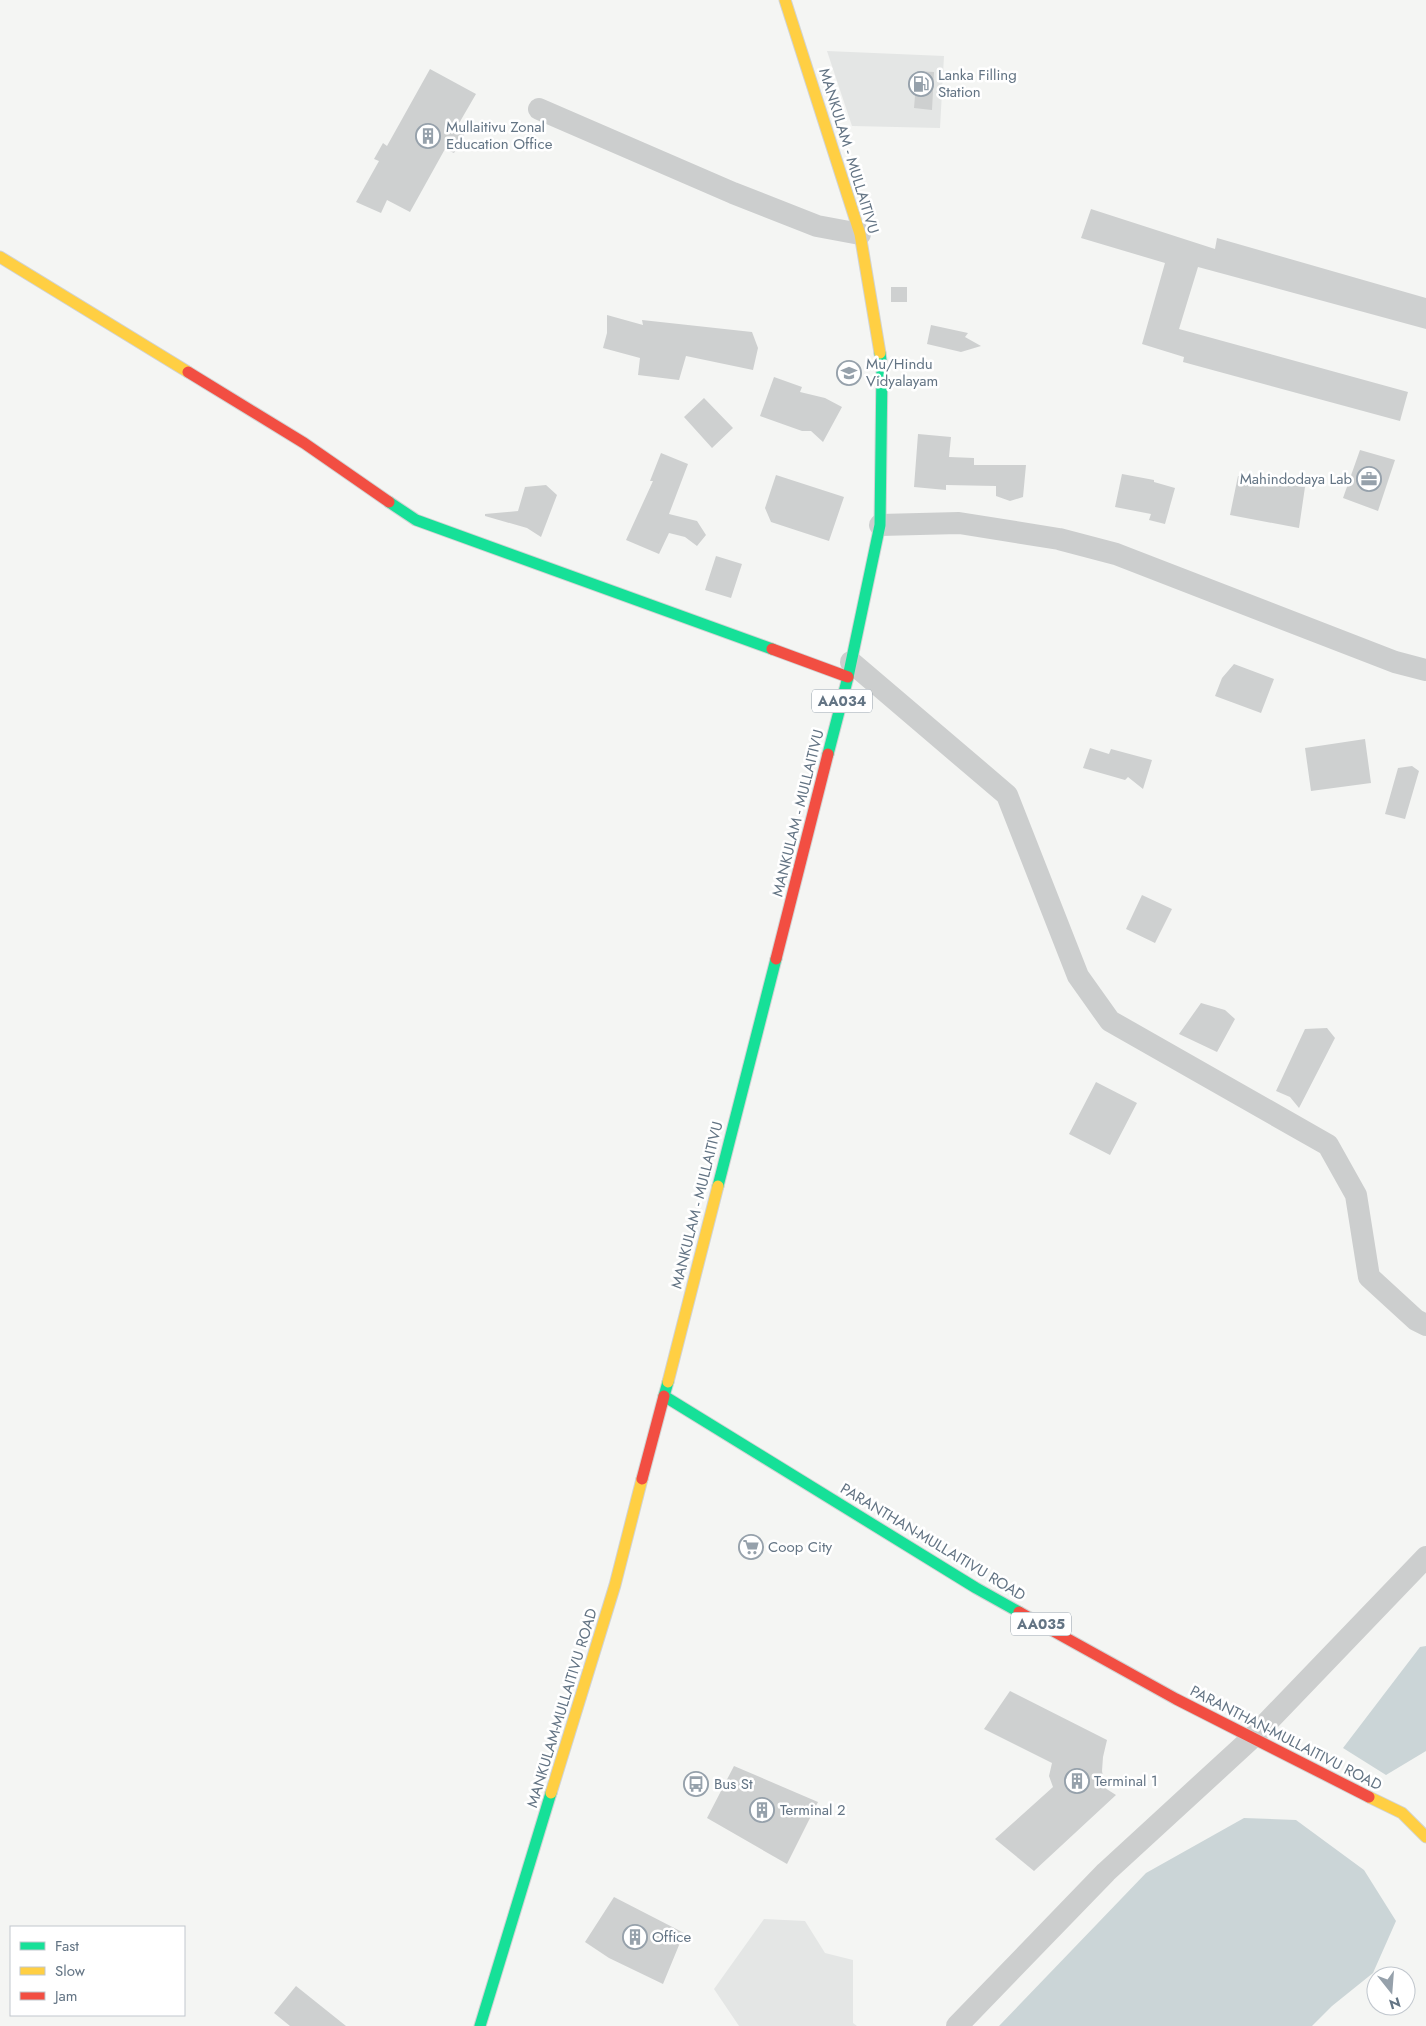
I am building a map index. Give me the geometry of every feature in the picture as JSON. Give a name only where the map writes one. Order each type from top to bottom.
[{"type":"main road","name":"MANKULAM - MULLAITIVU","points":[[664,1396],[849,670],[880,525],[882,368],[860,234],[786,0]]},
{"type":"main road","points":[[0,257],[304,443],[416,520],[849,670]]},
{"type":"main road","name":"PARANTHAN-MULLAITIVU ROAD","points":[[664,1396],[976,1588],[1176,1699],[1402,1813],[1426,1837]]},
{"type":"main road","name":"MANKULAM-MULLAITIVU ROAD","points":[[480,2026],[615,1586],[664,1396]]},
{"type":"street","points":[[539,109],[775,210],[817,226],[860,234]]},
{"type":"street","points":[[880,525],[959,523],[1059,539],[1116,554],[1395,662],[1426,670]]},
{"type":"street","points":[[849,670],[1007,795],[1078,976],[1110,1021],[1328,1146],[1356,1195],[1369,1277],[1416,1320],[1426,1325]]},
{"type":"street","points":[[957,2026],[1106,1872],[1253,1738],[1426,1557]]},
{"type":"shaded area","points":[[827,51],[944,56],[940,128],[852,126]]},
{"type":"shaded area","points":[[1426,1646],[1426,1751],[1386,1775],[1343,1748],[1420,1647]]},
{"type":"shaded area","points":[[1244,1818],[1296,1820],[1364,1870],[1396,1921],[1376,1966],[1366,1966],[1366,1979],[1332,2006],[1312,2026],[999,2026],[1146,1873]]},
{"type":"shaded area","points":[[764,1919],[805,1921],[825,1953],[853,1960],[853,2023],[857,2026],[739,2026],[714,1989]]},
{"type":"building","name":"Mullaitivu Zonal Education Office","points":[[430,69],[476,94],[458,125],[467,129],[454,153],[445,149],[410,212],[387,200],[381,213],[356,202],[379,161],[374,159],[383,143],[387,146]]},
{"type":"building","points":[[917,71],[934,72],[932,110],[914,108]]},
{"type":"building","points":[[1091,209],[1215,249],[1217,238],[1426,298],[1426,329],[1198,267],[1179,329],[1408,392],[1400,421],[1183,362],[1184,357],[1142,344],[1165,263],[1081,238]]},
{"type":"building","points":[[891,287],[907,287],[907,302],[891,302]]},
{"type":"building","points":[[607,315],[643,325],[642,320],[752,332],[758,348],[753,370],[686,356],[679,380],[638,375],[640,358],[603,348],[607,333]]},
{"type":"building","points":[[931,325],[968,333],[965,337],[981,346],[961,352],[927,344]]},
{"type":"building","points":[[774,377],[802,387],[800,392],[825,398],[842,407],[823,442],[811,431],[802,431],[760,416]]},
{"type":"building","points":[[704,398],[733,428],[712,448],[684,417]]},
{"type":"building","points":[[918,434],[951,437],[949,457],[974,458],[974,465],[1026,465],[1023,497],[1010,501],[996,496],[996,486],[946,485],[946,490],[914,487]]},
{"type":"building","name":"Mahindodaya Lab","points":[[1360,450],[1395,460],[1378,511],[1343,498]]},
{"type":"building","points":[[661,453],[688,464],[669,514],[697,521],[706,535],[697,546],[685,537],[669,533],[659,554],[626,540],[653,481],[650,481]]},
{"type":"building","points":[[1122,474],[1154,480],[1154,482],[1175,488],[1165,524],[1149,520],[1151,514],[1115,507]]},
{"type":"building","points":[[776,475],[844,497],[829,541],[771,522],[765,508]]},
{"type":"building","points":[[1238,476],[1305,487],[1299,528],[1230,515]]},
{"type":"building","points":[[546,485],[557,495],[541,537],[527,528],[485,516],[485,514],[518,511],[525,487]]},
{"type":"building","points":[[716,556],[742,564],[731,598],[705,590]]},
{"type":"building","points":[[1234,664],[1274,679],[1261,713],[1215,696],[1222,678]]},
{"type":"building","points":[[1365,739],[1371,783],[1311,791],[1305,748]]},
{"type":"building","points":[[1090,748],[1109,754],[1111,749],[1152,760],[1143,789],[1128,777],[1125,780],[1083,768]]},
{"type":"building","points":[[1412,766],[1419,771],[1405,819],[1385,814],[1398,768]]},
{"type":"building","points":[[1142,895],[1172,909],[1155,943],[1126,929]]},
{"type":"building","points":[[1201,1003],[1225,1010],[1235,1019],[1217,1052],[1179,1034]]},
{"type":"building","points":[[1327,1028],[1335,1038],[1299,1108],[1290,1097],[1276,1091],[1305,1029]]},
{"type":"building","points":[[1096,1082],[1137,1103],[1110,1155],[1069,1134]]},
{"type":"building","name":"Terminal 1","points":[[1010,1691],[1107,1740],[1102,1771],[1105,1788],[1116,1795],[1034,1871],[995,1839],[1053,1787],[1049,1776],[1052,1763],[984,1729]]},
{"type":"building","name":"Terminal 2","points":[[734,1766],[818,1802],[787,1864],[707,1818]]},
{"type":"building","name":"Office","points":[[614,1897],[684,1933],[663,1984],[609,1958],[585,1942]]},
{"type":"building","points":[[296,1986],[346,2026],[290,2026],[274,2013]]},
{"type":"traffic: fast","points":[[828,754],[848,677],[880,525],[882,368],[880,353]]},
{"type":"traffic: fast","points":[[389,502],[416,520],[772,649]]},
{"type":"traffic: fast","points":[[718,1186],[776,959]]},
{"type":"traffic: fast","points":[[668,1382],[664,1396],[976,1588],[1019,1612]]},
{"type":"traffic: fast","points":[[480,2026],[551,1793]]},
{"type":"traffic: slow","points":[[785,0],[860,234],[880,353]]},
{"type":"traffic: slow","points":[[0,257],[188,372]]},
{"type":"traffic: slow","points":[[668,1382],[718,1186]]},
{"type":"traffic: slow","points":[[551,1793],[615,1585],[642,1479]]},
{"type":"traffic: slow","points":[[1369,1797],[1402,1813],[1426,1837]]},
{"type":"traffic: jam","points":[[188,372],[304,443],[389,502]]},
{"type":"traffic: jam","points":[[772,649],[848,677]]},
{"type":"traffic: jam","points":[[776,959],[828,754]]},
{"type":"traffic: jam","points":[[642,1479],[664,1396]]},
{"type":"traffic: jam","points":[[1019,1612],[1176,1699],[1369,1797]]},
{"type":"place","name":"Lanka Filling Station","points":[[921,84]]},
{"type":"place","name":"Mullaitivu Zonal Education Office","points":[[428,136]]},
{"type":"place","name":"Mu/Hindu Vidyalayam","points":[[849,373]]},
{"type":"place","name":"Mahindodaya Lab","points":[[1369,479]]},
{"type":"place","name":"Coop City","points":[[751,1547]]},
{"type":"place","name":"Terminal 1","points":[[1077,1781]]},
{"type":"place","name":"Bus St","points":[[696,1784]]},
{"type":"place","name":"Terminal 2","points":[[762,1810]]},
{"type":"place","name":"Office","points":[[635,1937]]}]
